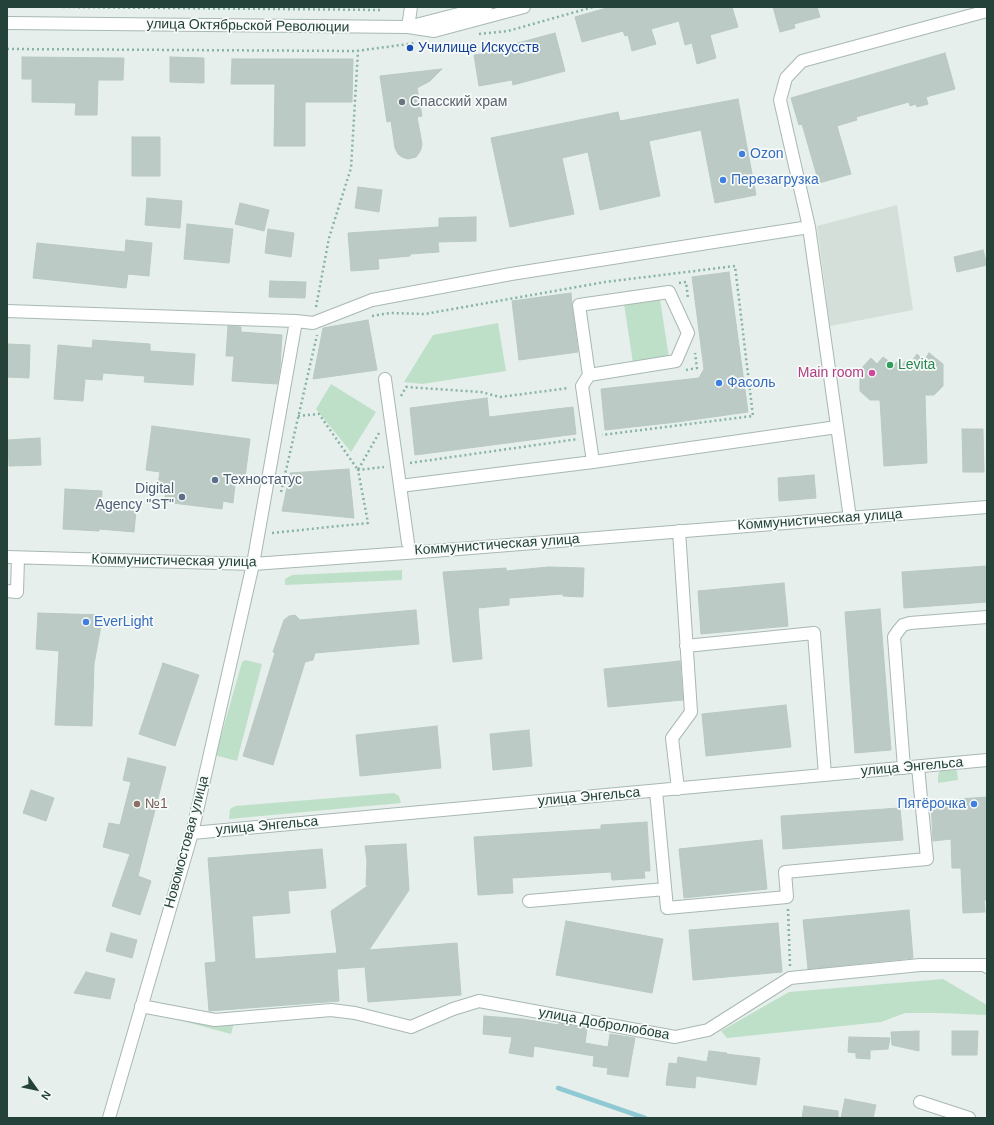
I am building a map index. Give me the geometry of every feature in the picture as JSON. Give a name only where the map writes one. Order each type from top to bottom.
[{"type":"street","points":[[412,7],[408,27],[434,31],[524,7]]},
{"type":"street","name":"улица Октябрьской Революции","points":[[7,23],[408,27],[486,7]]},
{"type":"street","points":[[850,518],[809,227],[780,100],[786,78],[802,61],[987,11]]},
{"type":"street","points":[[7,311],[296,321],[313,323],[380,298],[519,272],[809,227]]},
{"type":"street","points":[[589,375],[676,361],[688,333],[668,292],[579,305],[589,375],[582,386],[593,462]]},
{"type":"street","name":"Новомостовая улица","points":[[108,1118],[192,833],[253,564],[296,321]]},
{"type":"street","points":[[385,379],[408,543]]},
{"type":"street","points":[[400,486],[593,462],[837,427]]},
{"type":"street","name":"Коммунистическая улица","points":[[13,558],[253,564],[987,507]]},
{"type":"street","points":[[678,789],[672,738],[691,712],[679,531]]},
{"type":"street","points":[[7,591],[17,592],[13,558]]},
{"type":"street","points":[[904,768],[894,637],[903,625],[910,623],[987,617]]},
{"type":"street","points":[[686,646],[814,633],[825,775]]},
{"type":"street","name":"улица Энгельса","points":[[192,833],[987,760]]},
{"type":"street","points":[[656,791],[667,908],[787,897],[785,872],[927,859],[918,767]]},
{"type":"street","points":[[529,901],[665,889]]},
{"type":"street","name":"улица Добролюбова","points":[[141,1006],[215,1020],[331,1010],[355,1013],[411,1027],[453,1009],[479,1001],[675,1037],[708,1030],[790,978],[920,966],[985,965],[987,967]]},
{"type":"street","points":[[920,1102],[969,1118]]},
{"type":"path","points":[[63,7],[380,10]]},
{"type":"path","points":[[472,35],[508,30],[593,7]]},
{"type":"path","points":[[7,49],[358,51],[421,42]]},
{"type":"path","points":[[280,494],[320,325],[313,323],[329,238],[351,168],[358,51]]},
{"type":"path","points":[[358,470],[397,466],[589,437],[754,416],[735,266],[605,282],[425,314],[390,313],[366,317]]},
{"type":"path","points":[[678,283],[686,282],[689,306]]},
{"type":"path","points":[[682,370],[697,368],[695,352]]},
{"type":"path","points":[[358,470],[406,387],[481,392],[500,397],[582,386]]},
{"type":"path","points":[[272,533],[368,523],[358,470],[319,414],[298,416]]},
{"type":"path","points":[[788,915],[790,978]]},
{"type":"shaded area","points":[[897,205],[913,310],[830,326],[817,226]]},
{"type":"green space","points":[[660,299],[669,358],[633,363],[624,304]]},
{"type":"green space","points":[[498,323],[506,371],[422,384],[404,382],[433,335]]},
{"type":"green space","points":[[331,384],[376,412],[351,452],[316,409]]},
{"type":"green space","points":[[402,570],[402,580],[285,585],[285,579],[292,575]]},
{"type":"green space","points":[[245,660],[262,664],[237,761],[218,756],[216,754],[242,662]]},
{"type":"green space","points":[[952,768],[957,771],[958,780],[938,783],[940,770]]},
{"type":"green space","points":[[394,793],[399,796],[401,803],[229,819],[230,809],[235,806]]},
{"type":"green space","points":[[943,979],[987,1005],[987,1015],[905,1013],[881,1022],[727,1038],[721,1031],[789,992]]},
{"type":"green space","points":[[175,1019],[234,1023],[231,1034]]},
{"type":"building","points":[[610,7],[732,7],[738,27],[710,35],[716,58],[697,64],[692,43],[685,45],[679,21],[651,29],[656,44],[632,51],[628,35],[625,36],[623,31],[582,42],[575,17]]},
{"type":"building","points":[[773,7],[817,7],[820,17],[794,24],[795,28],[780,32]]},
{"type":"building","points":[[555,33],[565,71],[513,85],[512,80],[479,86],[474,55],[504,50],[503,47]]},
{"type":"building","points":[[945,53],[955,89],[926,97],[928,104],[917,107],[916,104],[910,106],[909,102],[856,117],[857,120],[837,126],[851,174],[819,183],[802,124],[799,125],[791,98]]},
{"type":"building","points":[[22,57],[124,58],[123,80],[98,80],[97,115],[75,115],[76,103],[32,102],[32,79],[22,79]]},
{"type":"building","points":[[170,57],[204,58],[204,83],[170,82]]},
{"type":"building","points":[[232,59],[353,59],[352,102],[305,102],[305,146],[274,146],[275,84],[231,84]]},
{"type":"building","name":"Спасский храм","points":[[442,69],[430,81],[417,88],[422,116],[417,117],[422,144],[421,149],[416,157],[408,159],[402,157],[398,154],[395,148],[391,121],[387,122],[380,76]]},
{"type":"building","points":[[738,99],[756,195],[715,203],[701,130],[649,141],[660,196],[600,210],[588,152],[562,158],[574,214],[510,227],[491,138],[618,112],[620,121]]},
{"type":"building","points":[[132,137],[160,137],[160,176],[132,176]]},
{"type":"building","points":[[358,187],[382,190],[379,212],[355,208]]},
{"type":"building","points":[[147,198],[182,201],[180,228],[145,225]]},
{"type":"building","points":[[240,203],[269,210],[264,231],[235,224]]},
{"type":"building","points":[[476,217],[476,241],[438,242],[439,252],[410,254],[410,256],[378,259],[379,269],[351,271],[348,233],[439,227],[439,218]]},
{"type":"building","points":[[187,224],[233,229],[229,263],[184,259]]},
{"type":"building","points":[[268,229],[294,233],[291,257],[265,253]]},
{"type":"building","points":[[126,240],[152,243],[149,276],[128,274],[126,288],[33,278],[37,243],[125,252]]},
{"type":"building","points":[[983,250],[987,265],[957,272],[954,257]]},
{"type":"building","points":[[729,272],[748,412],[605,430],[601,389],[699,378],[704,369],[692,277]]},
{"type":"building","points":[[270,281],[306,282],[305,298],[269,297]]},
{"type":"building","points":[[571,293],[578,352],[519,360],[512,301]]},
{"type":"building","points":[[368,320],[377,370],[313,379],[323,328]]},
{"type":"building","points":[[228,326],[241,327],[241,332],[282,335],[280,368],[277,384],[232,381],[234,356],[226,356]]},
{"type":"building","points":[[93,340],[150,344],[150,351],[195,354],[193,385],[144,382],[145,376],[103,373],[102,380],[85,379],[83,401],[54,399],[58,345],[92,348]]},
{"type":"building","points":[[7,344],[30,345],[29,378],[7,377]]},
{"type":"building","points":[[929,353],[943,364],[943,386],[934,395],[925,395],[927,463],[884,466],[880,400],[870,400],[860,391],[860,370],[871,358],[877,364],[883,357],[894,365],[897,362],[902,365],[905,361],[910,364],[917,354],[924,361]]},
{"type":"building","points":[[487,398],[489,417],[573,407],[576,434],[415,455],[410,408]]},
{"type":"building","points":[[152,426],[250,439],[244,485],[235,484],[233,503],[223,501],[222,509],[164,502],[166,492],[157,491],[160,472],[146,470]]},
{"type":"building","points":[[962,429],[983,429],[984,472],[963,472]]},
{"type":"building","points":[[40,438],[41,465],[9,466],[8,440]]},
{"type":"building","points":[[349,469],[354,518],[282,511],[290,473]]},
{"type":"building","points":[[814,475],[816,498],[779,501],[778,478]]},
{"type":"building","points":[[65,489],[102,491],[101,508],[136,511],[134,532],[99,529],[99,531],[63,529]]},
{"type":"building","points":[[987,566],[987,602],[904,608],[902,572]]},
{"type":"building","points":[[549,567],[584,568],[583,597],[563,596],[563,594],[509,598],[509,605],[478,608],[482,659],[453,662],[443,572],[506,568],[506,571]]},
{"type":"building","points":[[784,583],[788,626],[701,634],[698,591]]},
{"type":"building","points":[[880,609],[891,750],[855,753],[845,612]]},
{"type":"building","points":[[416,610],[419,644],[315,653],[313,660],[305,662],[273,765],[243,756],[275,653],[273,652],[284,620],[289,616],[295,615],[300,620]]},
{"type":"building","points":[[38,613],[103,615],[94,664],[92,726],[55,725],[59,651],[36,649]]},
{"type":"building","points":[[680,661],[683,700],[608,707],[604,669]]},
{"type":"building","points":[[163,663],[199,675],[175,746],[139,734]]},
{"type":"building","points":[[786,705],[791,747],[706,756],[702,714]]},
{"type":"building","points":[[437,726],[441,768],[360,776],[356,735]]},
{"type":"building","points":[[529,730],[532,766],[493,770],[490,734]]},
{"type":"building","points":[[128,758],[166,767],[138,876],[151,881],[140,915],[112,906],[130,854],[103,847],[109,823],[120,825],[131,782],[123,780]]},
{"type":"building","points":[[31,790],[54,798],[46,821],[23,813]]},
{"type":"building","points":[[987,797],[987,900],[984,900],[985,912],[963,913],[961,868],[952,868],[951,839],[933,841],[931,801]]},
{"type":"building","points":[[900,808],[903,840],[783,849],[781,816]]},
{"type":"building","points":[[647,822],[650,871],[644,871],[645,878],[612,880],[611,872],[512,878],[513,893],[478,895],[474,837],[601,829],[601,825]]},
{"type":"building","points":[[762,840],[767,889],[684,898],[679,849]]},
{"type":"building","points":[[406,844],[409,890],[369,950],[457,943],[461,995],[368,1002],[365,967],[337,969],[339,1001],[209,1011],[205,963],[216,962],[208,858],[322,849],[326,888],[288,891],[290,913],[252,916],[255,959],[337,953],[331,911],[369,885],[366,885],[367,861],[365,846]]},
{"type":"building","points":[[909,910],[913,958],[808,969],[803,920]]},
{"type":"building","points":[[566,921],[663,939],[652,993],[556,975]]},
{"type":"building","points":[[778,923],[782,972],[693,980],[689,930]]},
{"type":"building","points":[[111,933],[137,940],[132,958],[106,951]]},
{"type":"building","points":[[86,972],[115,979],[110,999],[74,993]]},
{"type":"building","points":[[484,1016],[523,1019],[559,1025],[559,1023],[587,1029],[585,1043],[608,1047],[610,1034],[635,1038],[628,1077],[607,1074],[608,1068],[593,1066],[594,1056],[534,1046],[533,1057],[509,1053],[512,1037],[483,1034]]},
{"type":"building","points":[[919,1031],[919,1051],[892,1045],[891,1032]]},
{"type":"building","points":[[952,1031],[978,1031],[977,1055],[952,1055]]},
{"type":"building","points":[[849,1037],[890,1038],[888,1049],[870,1050],[870,1059],[856,1058],[856,1053],[848,1052]]},
{"type":"building","points":[[709,1051],[760,1058],[756,1085],[696,1076],[695,1088],[666,1085],[669,1063],[677,1064],[678,1057],[707,1062]]},
{"type":"building","points":[[845,1099],[876,1105],[873,1118],[841,1118]]},
{"type":"building","points":[[804,1106],[838,1111],[838,1118],[802,1118]]},
{"type":"waterway","points":[[558,1088],[645,1118]]},
{"type":"place","name":"Училище Искусств","points":[[410,48]]},
{"type":"place","name":"Спасский храм","points":[[402,102]]},
{"type":"place","name":"Ozon","points":[[742,154]]},
{"type":"place","name":"Перезагрузка","points":[[723,180]]},
{"type":"place","name":"Levita","points":[[890,365]]},
{"type":"place","name":"Main room","points":[[872,373]]},
{"type":"place","name":"Фасоль","points":[[719,383]]},
{"type":"place","name":"Техностатус","points":[[215,480]]},
{"type":"place","name":"Digital Agency \"ST\"","points":[[182,497]]},
{"type":"place","name":"EverLight","points":[[86,622]]},
{"type":"place","name":"№1","points":[[137,804]]},
{"type":"place","name":"Пятёрочка","points":[[974,804]]}]
